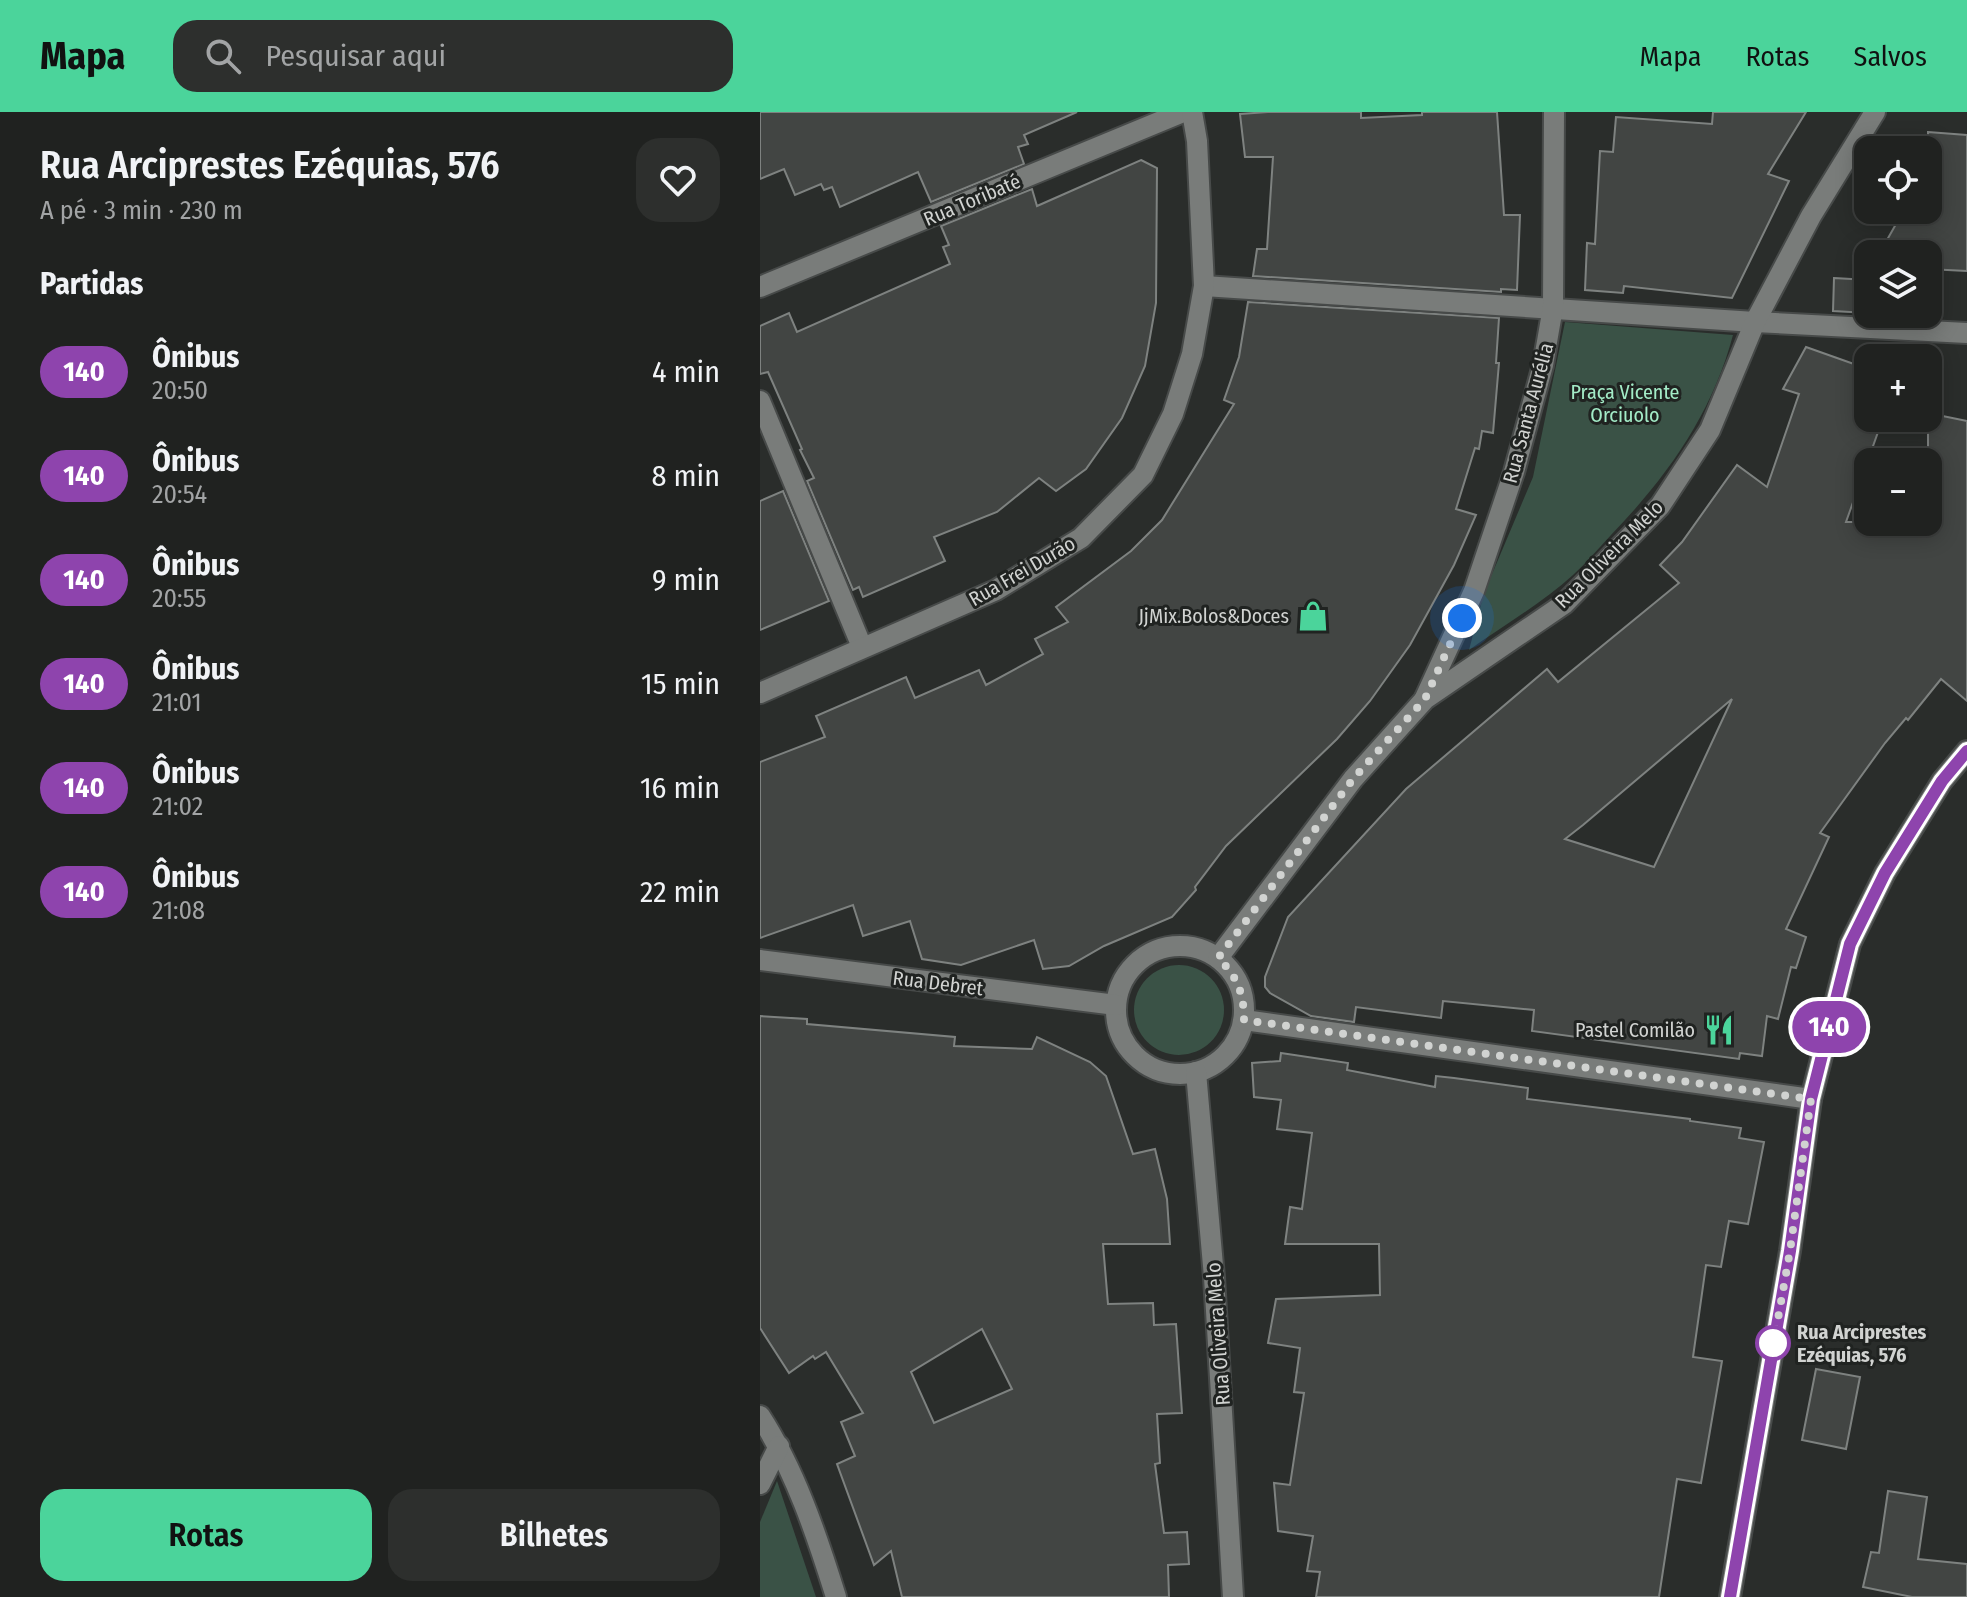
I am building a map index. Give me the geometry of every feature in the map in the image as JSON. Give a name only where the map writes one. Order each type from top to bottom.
[{"type":"street","name":"Rua Toribaté","points":[[760,287],[1183,112]]},
{"type":"street","name":"Rua Frei Durão","points":[[760,693],[1008,583],[1081,538],[1143,475],[1173,414],[1192,354],[1204,286],[1197,141],[1192,112]]},
{"type":"street","name":"Rua Santa Aurélia","points":[[1425,699],[1474,591],[1514,472],[1543,365],[1553,307],[1554,112]]},
{"type":"street","name":"Rua Oliveira Melo","points":[[1218,958],[1353,779],[1425,699],[1564,604],[1660,506],[1710,430],[1755,322],[1811,216],[1875,112]]},
{"type":"street","points":[[1204,286],[1967,333]]},
{"type":"street","points":[[760,401],[862,647]]},
{"type":"street","points":[[1730,1597],[1790,1251],[1811,1099],[1850,944],[1893,860],[1942,781],[1967,751]]},
{"type":"street","points":[[1177,945],[1198,948],[1218,958],[1240,985],[1244,1002],[1244,1020],[1238,1038],[1228,1053],[1213,1065],[1196,1072],[1175,1075],[1154,1069],[1136,1058],[1122,1041],[1115,1020],[1123,978],[1137,961],[1156,950],[1177,945]]},
{"type":"street","name":"Rua Debret","points":[[760,960],[1116,1005]]},
{"type":"street","points":[[1244,1020],[1811,1099]]},
{"type":"street","name":"Rua Oliveira Melo","points":[[1196,1072],[1214,1277],[1233,1597]]},
{"type":"street","points":[[760,1416],[779,1446],[826,1563],[836,1597]]},
{"type":"street","points":[[760,1484],[779,1446]]},
{"type":"green space","name":"Praça Vicente Orciuolo","points":[[1565,322],[1733,335],[1700,418],[1651,490],[1573,575],[1469,650],[1484,593],[1533,477]]},
{"type":"green space","points":[[1179,965],[1196,968],[1211,978],[1221,993],[1224,1010],[1221,1027],[1211,1042],[1196,1052],[1179,1055],[1162,1052],[1147,1042],[1137,1027],[1134,1010],[1137,993],[1147,978],[1162,968]]},
{"type":"green space","points":[[777,1481],[816,1597],[760,1597],[760,1522]]},
{"type":"building","points":[[760,112],[1077,112],[1024,135],[1028,144],[1018,147],[1024,164],[931,202],[918,172],[840,207],[832,187],[824,190],[821,184],[795,195],[784,169],[760,179]]},
{"type":"building","points":[[1361,112],[1361,118],[1422,115],[1422,112],[1497,112],[1504,215],[1520,215],[1517,290],[1501,289],[1501,292],[1253,276],[1257,249],[1267,249],[1273,157],[1245,157],[1240,114]]},
{"type":"building","points":[[1713,112],[1806,112],[1768,174],[1789,181],[1732,298],[1624,286],[1623,293],[1585,290],[1587,243],[1595,244],[1600,151],[1613,152],[1616,117],[1712,124]]},
{"type":"building","points":[[1928,132],[1967,135],[1967,271],[1942,270],[1942,240],[1887,240],[1896,224],[1942,224],[1942,136],[1928,136]]},
{"type":"building","points":[[1141,160],[1157,168],[1156,303],[1145,366],[1122,418],[1086,469],[1056,491],[1039,478],[997,512],[934,537],[945,561],[863,597],[859,587],[853,590],[807,481],[814,478],[768,372],[760,374],[760,326],[789,313],[797,332],[950,264],[943,247],[949,245],[941,226],[1032,189],[1037,206]]},
{"type":"building","points":[[1834,278],[1854,279],[1854,312],[1833,311]]},
{"type":"building","points":[[1248,302],[1499,318],[1493,433],[1482,431],[1479,449],[1475,448],[1456,509],[1476,515],[1454,565],[1410,645],[1370,701],[1337,739],[1226,846],[1195,887],[1196,890],[1172,917],[1104,946],[1069,966],[1043,969],[1034,940],[961,965],[922,959],[910,921],[863,936],[853,905],[760,938],[760,762],[825,737],[816,716],[906,677],[915,698],[979,670],[986,685],[1043,654],[1035,639],[1068,622],[1056,607],[1131,551],[1162,520],[1234,404],[1224,400],[1239,357]]},
{"type":"building","points":[[1806,347],[1854,364],[1854,432],[1878,432],[1872,448],[1854,448],[1854,500],[1846,522],[1854,522],[1854,536],[1942,536],[1942,448],[1928,448],[1928,432],[1942,432],[1942,416],[1967,421],[1967,701],[1941,679],[1885,743],[1820,833],[1829,837],[1786,929],[1806,937],[1796,968],[1791,967],[1778,1019],[1767,1016],[1762,1056],[1740,1053],[1739,1059],[1532,1031],[1534,1010],[1443,1001],[1441,1018],[1356,1007],[1354,1022],[1311,1016],[1270,993],[1265,987],[1265,977],[1288,917],[1406,789],[1547,669],[1558,682],[1679,583],[1660,565],[1682,542],[1737,465],[1767,487],[1799,394],[1783,389]],"holes":[[[1732,699],[1654,867],[1565,839],[1583,825]]]},
{"type":"building","points":[[783,491],[829,601],[760,630],[760,501]]},
{"type":"building","points":[[760,1016],[807,1019],[807,1024],[955,1037],[954,1046],[1032,1049],[1037,1037],[1090,1062],[1106,1076],[1133,1154],[1155,1149],[1167,1199],[1170,1244],[1103,1244],[1108,1304],[1153,1303],[1154,1325],[1176,1324],[1182,1413],[1157,1414],[1160,1463],[1155,1464],[1164,1533],[1187,1532],[1189,1564],[1168,1565],[1169,1597],[902,1597],[891,1551],[874,1565],[837,1464],[855,1456],[841,1422],[863,1413],[826,1352],[815,1359],[813,1356],[789,1373],[760,1328]],"holes":[[[982,1329],[1012,1389],[934,1423],[911,1372]]]},
{"type":"building","points":[[1281,1053],[1348,1063],[1347,1070],[1435,1087],[1436,1076],[1528,1088],[1527,1099],[1741,1128],[1739,1138],[1764,1142],[1748,1224],[1729,1221],[1721,1267],[1706,1265],[1693,1357],[1722,1361],[1701,1483],[1677,1479],[1659,1597],[1316,1597],[1320,1572],[1307,1571],[1313,1536],[1278,1531],[1274,1483],[1290,1485],[1304,1393],[1294,1392],[1300,1348],[1268,1343],[1276,1299],[1380,1295],[1379,1244],[1285,1244],[1290,1207],[1302,1209],[1312,1133],[1277,1129],[1281,1100],[1254,1097],[1252,1063],[1280,1061]]},
{"type":"building","points":[[1816,1369],[1860,1377],[1846,1449],[1802,1440]]},
{"type":"building","points":[[1888,1491],[1927,1497],[1918,1559],[1967,1564],[1967,1597],[1912,1597],[1863,1587],[1871,1552],[1879,1553]]},
{"type":"bus line","name":"140","points":[[1730,1597],[1790,1251],[1811,1099],[1850,944],[1885,873],[1942,781],[1967,751]]},
{"type":"place","name":"JjMix.Bolos&Doces","points":[[1313,616]]},
{"type":"place","name":"Pastel Comilão","points":[[1719,1030]]},
{"type":"place","name":"Rua Arciprestes Ezéquias, 576","points":[[1773,1343]]},
{"type":"route","points":[[1462,618],[1425,699],[1353,779],[1218,958],[1240,985],[1244,1020],[1811,1099],[1773,1347],[1773,1343]]}]
